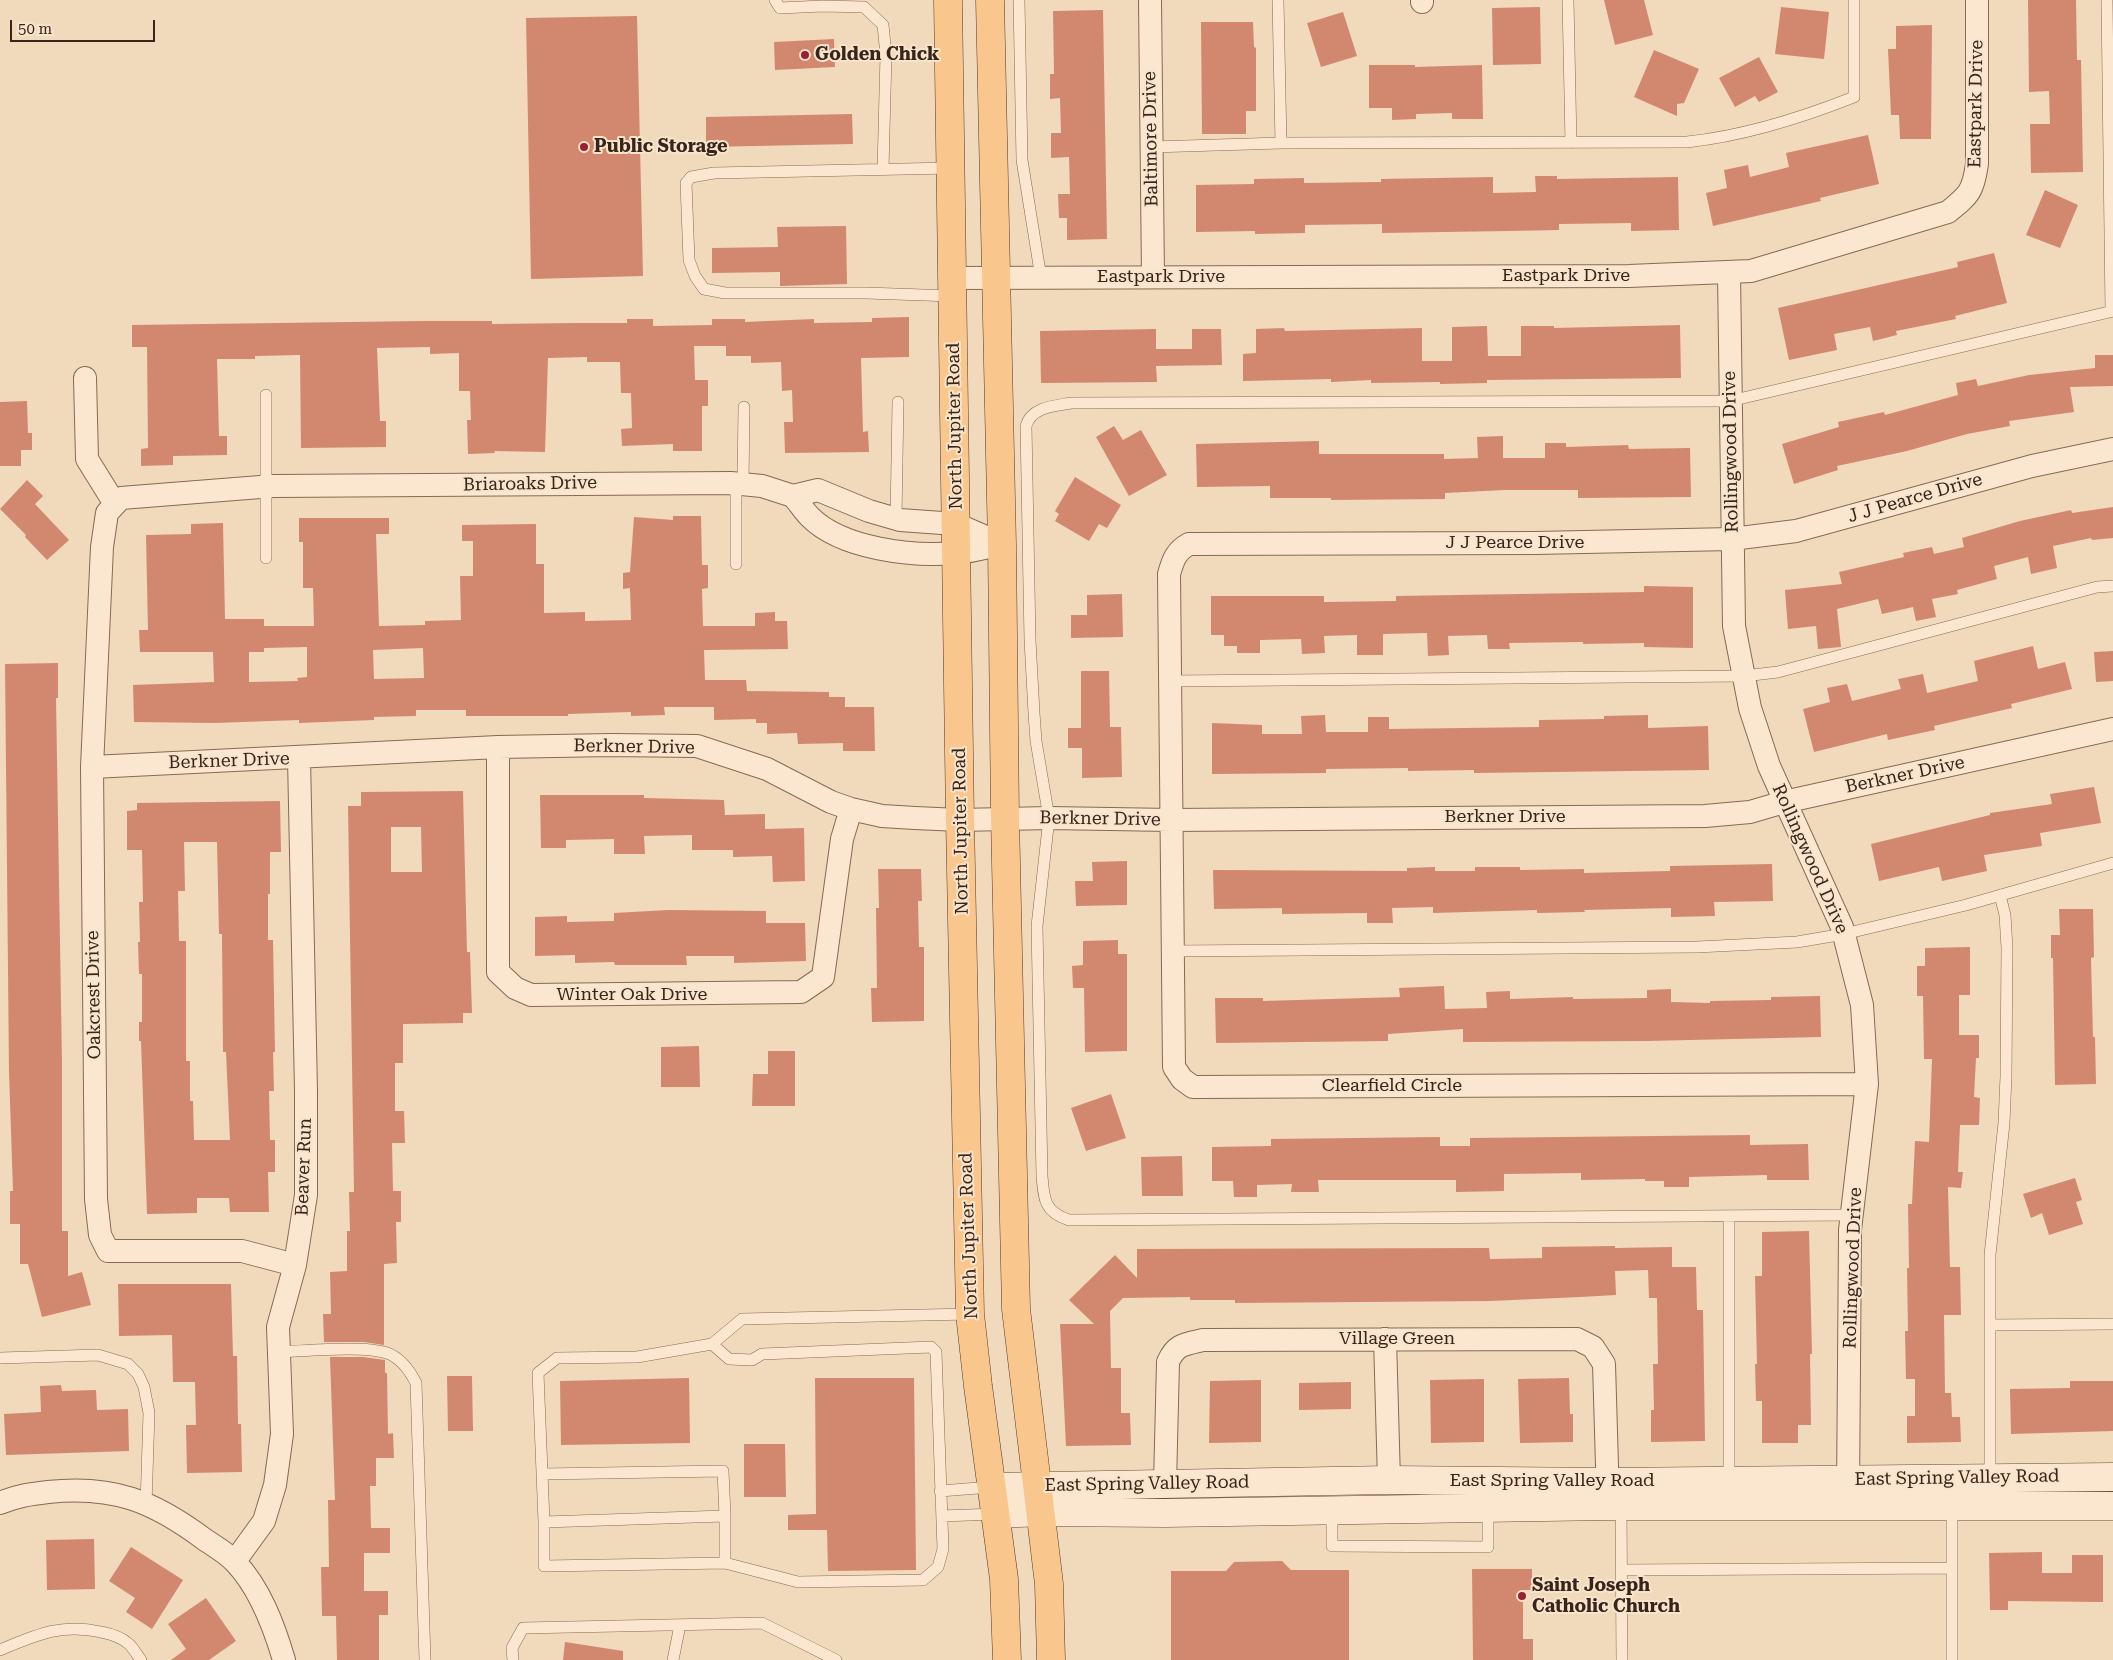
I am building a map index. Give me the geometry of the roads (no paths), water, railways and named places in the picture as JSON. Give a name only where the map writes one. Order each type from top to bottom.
[{"type":"main road","name":"North Jupiter Road","points":[[948,0],[960,820],[970,1314],[1004,1578],[1007,1660]]},
{"type":"main road","points":[[990,0],[1016,1309],[1049,1584],[1050,1660]]},
{"type":"street","name":"Baltimore Drive","points":[[1150,0],[1153,277]]},
{"type":"street","name":"Eastpark Drive","points":[[953,287],[995,278],[1619,276],[1751,272],[1948,212],[1963,200],[1974,185],[1977,164],[1977,0]]},
{"type":"street","name":"Rollingwood Drive","points":[[1729,273],[1734,626],[1750,708],[1769,766],[1784,802],[1813,860],[1844,934],[1862,1004],[1867,1084],[1850,1230],[1848,1507]]},
{"type":"street","points":[[85,378],[88,459],[115,504]]},
{"type":"street","name":"J J Pearce Drive","points":[[1171,820],[1169,574],[1179,549],[1188,544],[1535,544],[1732,539],[1796,531],[2032,466],[2113,449]]},
{"type":"street","name":"Briaroaks Drive","points":[[115,504],[121,498],[264,487],[677,482],[762,486],[793,496]]},
{"type":"street","points":[[818,490],[869,511],[896,518],[956,524],[1002,544],[956,553],[892,552],[864,546],[836,534],[811,518],[793,496],[818,490]]},
{"type":"street","name":"Oakcrest Drive","points":[[115,504],[106,513],[102,547],[92,767],[96,1199],[100,1235],[108,1251],[242,1251],[296,1265]]},
{"type":"street","name":"Berkner Drive","points":[[92,767],[498,747],[697,746],[767,769],[831,802],[882,816],[960,820],[1005,818],[1171,820],[1705,816],[1750,812],[1784,802],[2113,729]]},
{"type":"street","name":"Winter Oak Drive","points":[[498,747],[498,972],[515,988],[531,995],[801,992],[823,977],[842,839],[851,809]]},
{"type":"street","name":"Beaver Run","points":[[234,1561],[264,1521],[275,1485],[282,1434],[278,1328],[296,1265],[306,1195],[306,1090],[299,758]]},
{"type":"street","name":"Clearfield Circle","points":[[1171,820],[1174,1067],[1182,1079],[1193,1087],[1867,1084]]},
{"type":"street","points":[[1385,1339],[1389,1480]]},
{"type":"street","name":"Village Green","points":[[1165,1484],[1168,1362],[1173,1351],[1184,1344],[1203,1340],[1577,1339],[1593,1347],[1604,1364],[1614,1494]]},
{"type":"street","name":"East Spring Valley Road","points":[[997,1514],[1039,1499],[1165,1484],[1389,1480],[1848,1507],[1952,1507],[1990,1492],[2113,1477]]},
{"type":"street","name":"East Spring Valley Road","points":[[991,1487],[1039,1499],[1165,1513],[1488,1508],[1729,1480],[1848,1480],[1990,1492],[2113,1506]]},
{"type":"street","points":[[0,1503],[16,1496],[76,1489],[122,1494],[184,1524],[234,1561],[252,1585],[275,1630],[284,1660]]},
{"type":"lane","points":[[775,0],[780,8],[864,7],[883,25],[886,55],[884,169]]},
{"type":"lane","points":[[1019,0],[1022,160],[1041,278]]},
{"type":"lane","points":[[1278,0],[1281,144]]},
{"type":"lane","points":[[1568,0],[1571,143]]},
{"type":"lane","points":[[1152,147],[1281,144],[1686,142],[1715,139],[1825,108],[1854,97],[1854,0]]},
{"type":"lane","points":[[1852,1215],[1069,1220],[1054,1214],[1046,1202],[1042,1176],[1037,943],[1040,893],[1049,818],[1036,741],[1030,640],[1026,426],[1028,417],[1035,412],[1072,403],[1730,401],[2112,311],[2106,0]]},
{"type":"lane","points":[[951,168],[714,173],[691,176],[686,183],[689,260],[695,276],[704,289],[725,293],[866,293],[953,287]]},
{"type":"lane","points":[[266,395],[264,487],[266,558]]},
{"type":"lane","points":[[896,518],[898,402]]},
{"type":"lane","points":[[736,564],[744,407]]},
{"type":"lane","points":[[1170,681],[1744,676],[1778,672],[2097,587],[2113,586]]},
{"type":"lane","points":[[1173,951],[1697,947],[1797,942],[1844,934],[2000,895],[2113,863]]},
{"type":"lane","points":[[1990,1492],[1990,1254],[2004,1123],[2006,1076],[2007,948],[2005,915],[2000,895]]},
{"type":"lane","points":[[1728,1216],[1729,1480]]},
{"type":"lane","points":[[712,1344],[729,1359],[752,1360],[762,1354],[931,1347],[936,1352],[937,1358],[943,1549],[938,1567],[923,1580],[798,1582],[725,1562],[544,1566],[538,1373],[557,1358],[637,1357],[712,1344],[742,1319],[970,1314]]},
{"type":"lane","points":[[1990,1325],[2113,1324]]},
{"type":"lane","points":[[278,1352],[370,1350],[388,1354],[409,1369],[416,1383],[425,1660]]},
{"type":"lane","points":[[0,1358],[98,1355],[128,1364],[138,1374],[144,1387],[148,1413],[146,1504]]},
{"type":"lane","points":[[542,1474],[723,1471],[725,1562]]},
{"type":"lane","points":[[940,1491],[991,1487]]},
{"type":"lane","points":[[1614,1494],[1621,1570],[1622,1660]]},
{"type":"lane","points":[[1952,1507],[1952,1660]]},
{"type":"lane","points":[[1332,1510],[1332,1546],[1488,1547],[1488,1508]]},
{"type":"lane","points":[[942,1516],[997,1514]]},
{"type":"lane","points":[[544,1522],[725,1516]]},
{"type":"lane","points":[[1621,1570],[1952,1568]]},
{"type":"lane","points":[[513,1660],[512,1648],[523,1628],[762,1623],[836,1660]]},
{"type":"lane","points":[[673,1660],[680,1625]]},
{"type":"lane","points":[[0,1650],[41,1633],[74,1628],[116,1635],[129,1644],[141,1660]]},
{"type":"place","name":"Golden Chick","points":[[805,55]]},
{"type":"place","name":"Public Storage","points":[[584,147]]},
{"type":"place","name":"Saint Joseph Catholic Church","points":[[1522,1596]]}]
